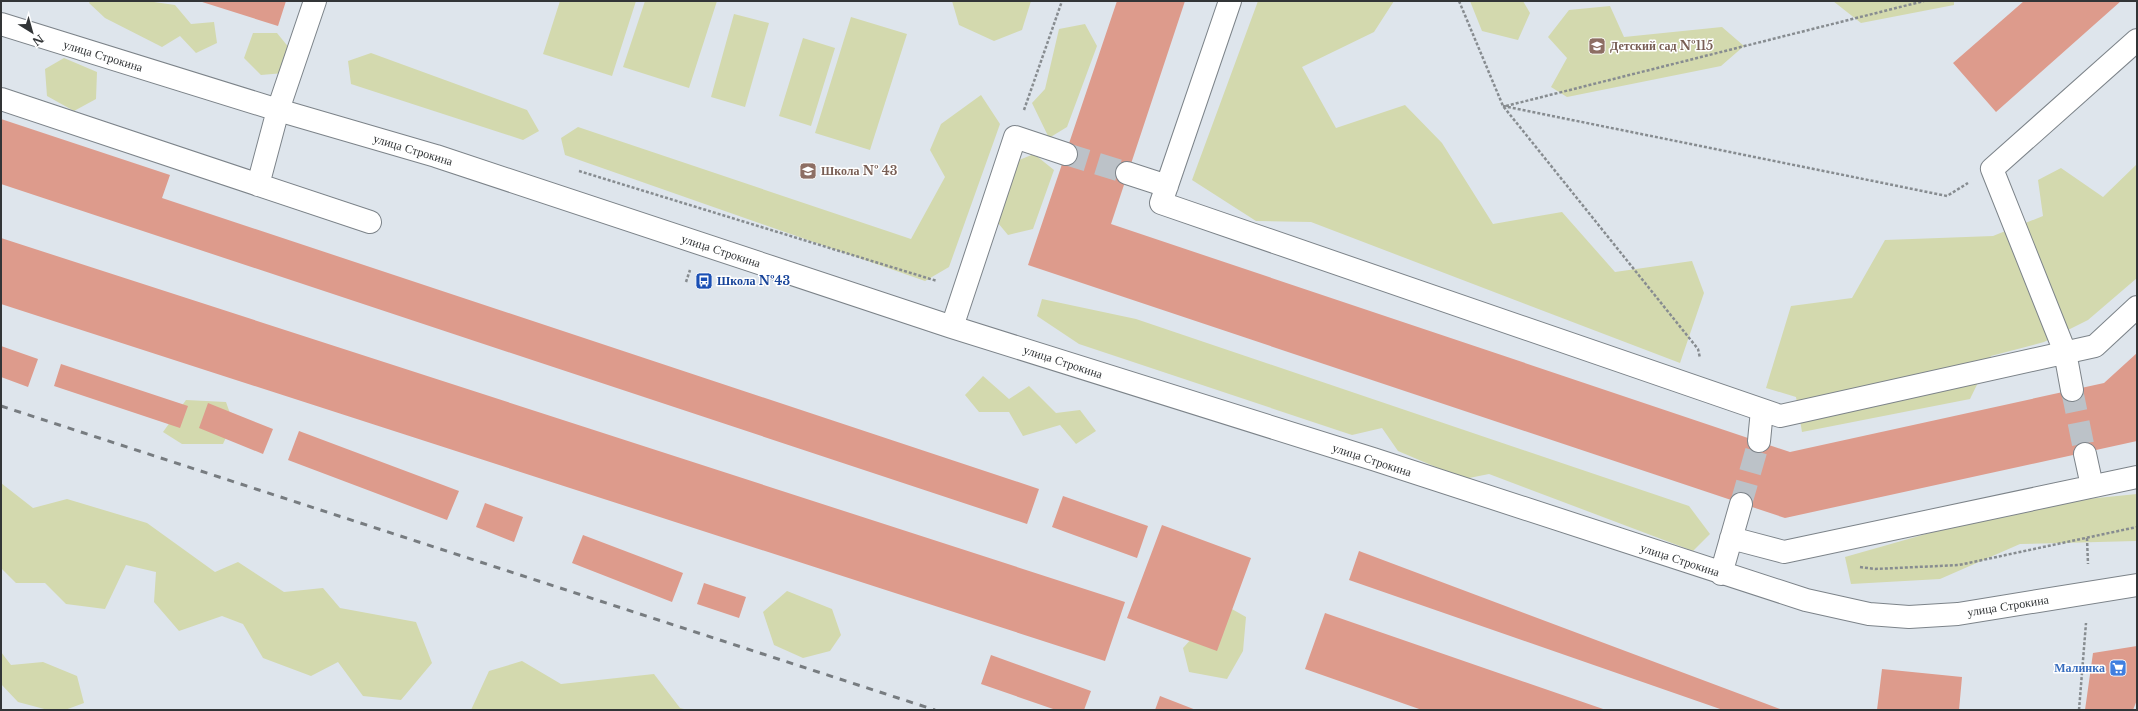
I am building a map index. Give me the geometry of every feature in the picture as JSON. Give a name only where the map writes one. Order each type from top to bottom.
[{"type":"street","points":[[258,185],[278,110],[315,1]]},
{"type":"street","points":[[1230,1],[1161,202],[1762,410],[1780,416],[2095,346],[2137,307]]},
{"type":"street","name":"улица Строкина","points":[[1,24],[278,110],[436,156],[952,326],[1372,460],[1721,574],[1806,600],[1869,614],[1910,617],[1958,614],[2137,585]]},
{"type":"street","points":[[2072,390],[2065,352],[1992,169],[2137,40]]},
{"type":"street","points":[[1,99],[370,222]]},
{"type":"street","points":[[952,326],[1015,137],[1066,154]]},
{"type":"street","points":[[1128,173],[1166,186]]},
{"type":"street","points":[[1759,441],[1762,410]]},
{"type":"street","points":[[2085,454],[2092,486]]},
{"type":"street","points":[[1731,538],[1784,552],[2137,476]]},
{"type":"street","points":[[1721,574],[1740,504]]},
{"type":"path","points":[[1015,137],[1062,1]]},
{"type":"path","points":[[1459,1],[1503,106],[1698,350],[1709,391]]},
{"type":"path","points":[[1503,106],[1924,1]]},
{"type":"path","points":[[1503,106],[1947,196],[1992,169]]},
{"type":"path","points":[[1853,565],[1875,570],[1959,565],[2137,527]]},
{"type":"green space","points":[[90,1],[147,1],[175,5],[191,24],[214,22],[217,43],[196,53],[180,36],[162,47],[105,18],[89,3]]},
{"type":"green space","points":[[560,1],[636,1],[612,76],[543,54]]},
{"type":"green space","points":[[645,1],[717,1],[689,88],[623,67]]},
{"type":"green space","points":[[952,1],[1031,1],[1022,30],[994,41],[959,25]]},
{"type":"green space","points":[[1258,1],[1394,1],[1374,32],[1302,67],[1336,128],[1405,105],[1442,143],[1493,224],[1562,212],[1615,272],[1692,261],[1704,293],[1680,363],[1311,222],[1256,221],[1192,180]]},
{"type":"green space","points":[[1470,1],[1523,1],[1530,13],[1518,40],[1482,31]]},
{"type":"green space","points":[[1833,1],[1954,1],[1954,5],[1861,23]]},
{"type":"green space","points":[[1610,6],[1624,37],[1722,27],[1744,46],[1721,66],[1567,97],[1551,87],[1567,58],[1548,37],[1569,10]]},
{"type":"green space","points":[[734,14],[769,23],[745,107],[711,97]]},
{"type":"green space","points":[[851,17],[907,34],[870,150],[815,133]]},
{"type":"green space","points":[[1085,24],[1097,46],[1067,127],[1049,138],[1032,103],[1045,89],[1059,29]]},
{"type":"green space","points":[[253,33],[277,33],[290,49],[284,73],[261,75],[244,58]]},
{"type":"green space","points":[[803,38],[835,48],[811,126],[779,116]]},
{"type":"green space","points":[[371,53],[527,110],[539,131],[523,140],[351,84],[348,61]]},
{"type":"green space","points":[[64,58],[97,72],[96,99],[74,111],[47,96],[45,69]]},
{"type":"green space","points":[[981,95],[1000,124],[949,267],[925,281],[565,155],[561,138],[578,127],[911,239],[945,177],[930,150],[941,124]]},
{"type":"green space","points":[[1034,154],[1054,170],[1033,229],[1008,235],[993,217],[1014,162]]},
{"type":"green space","points":[[2137,164],[2137,278],[2088,320],[2044,342],[1991,356],[1970,399],[1802,432],[1796,397],[1766,388],[1791,306],[1852,298],[1885,240],[1993,236],[2043,216],[2038,180],[2061,168],[2103,197]]},
{"type":"green space","points":[[1042,299],[1136,319],[1689,506],[1710,534],[1693,551],[1489,474],[1464,479],[1398,451],[1382,428],[1352,435],[1079,344],[1037,316]]},
{"type":"green space","points":[[983,376],[1009,399],[1029,386],[1056,413],[1080,410],[1096,431],[1076,444],[1060,425],[1023,436],[1009,412],[979,412],[965,395]]},
{"type":"green space","points":[[186,400],[226,402],[233,422],[223,444],[182,444],[163,432]]},
{"type":"green space","points":[[1,483],[33,508],[67,499],[147,523],[215,572],[238,562],[284,592],[323,588],[340,608],[416,622],[432,663],[401,700],[363,696],[338,662],[311,676],[263,658],[243,624],[222,616],[179,631],[154,602],[156,572],[126,565],[105,609],[66,604],[45,583],[16,583],[1,568]]},
{"type":"green space","points":[[2137,494],[2136,541],[2020,544],[1940,579],[1851,584],[1845,557],[2028,505]]},
{"type":"green space","points":[[787,591],[832,609],[841,635],[830,651],[803,658],[774,645],[763,612]]},
{"type":"green space","points":[[1223,604],[1246,617],[1243,651],[1227,679],[1189,672],[1183,648]]},
{"type":"green space","points":[[1,652],[11,665],[43,662],[77,676],[84,703],[65,710],[48,710],[18,702],[1,684]]},
{"type":"green space","points":[[522,661],[561,684],[654,674],[680,708],[688,710],[471,710],[489,671]]},
{"type":"building","points":[[199,1],[286,1],[278,26]]},
{"type":"building","points":[[1117,1],[1185,1],[1111,224],[1790,452],[2104,383],[2137,353],[2137,441],[1785,518],[1028,265]]},
{"type":"building","points":[[2024,1],[2121,1],[1996,112],[1953,63]]},
{"type":"building","points":[[1,119],[170,175],[162,198],[1039,489],[1027,524],[1,184]]},
{"type":"building","points":[[1,238],[1125,602],[1105,661],[1,304]]},
{"type":"building","points":[[1,346],[38,359],[28,387],[1,377]]},
{"type":"building","points":[[61,364],[188,406],[180,428],[54,386]]},
{"type":"building","points":[[208,403],[273,429],[263,454],[199,428]]},
{"type":"building","points":[[299,431],[459,491],[447,520],[288,460]]},
{"type":"building","points":[[1063,496],[1148,526],[1137,558],[1052,527]]},
{"type":"building","points":[[485,503],[523,517],[514,542],[476,527]]},
{"type":"building","points":[[1162,525],[1251,558],[1217,651],[1127,618]]},
{"type":"building","points":[[583,535],[683,573],[672,602],[572,563]]},
{"type":"building","points":[[1359,551],[1783,710],[1723,710],[1349,580]]},
{"type":"building","points":[[704,583],[746,597],[739,618],[697,604]]},
{"type":"building","points":[[1325,613],[1606,710],[1422,710],[1305,669]]},
{"type":"building","points":[[2137,646],[2137,700],[2133,710],[2085,710],[2093,653]]},
{"type":"building","points":[[991,655],[1091,691],[1084,710],[1056,710],[981,684]]},
{"type":"building","points":[[1882,669],[1962,677],[1959,710],[1877,710]]},
{"type":"building","points":[[1160,696],[1196,710],[1155,710]]},
{"type":"tunnel","points":[[1066,154],[1127,173]]},
{"type":"tunnel","points":[[2072,390],[2085,454]]},
{"type":"tunnel","points":[[1741,504],[1759,441]]},
{"type":"railway","points":[[1,406],[935,710]]},
{"type":"place","name":"Детский сад №115","points":[[1597,46]]},
{"type":"place","name":"Школа № 43","points":[[808,171]]},
{"type":"place","name":"Школа №43","points":[[704,281]]},
{"type":"place","name":"Малинка","points":[[2118,668]]}]
